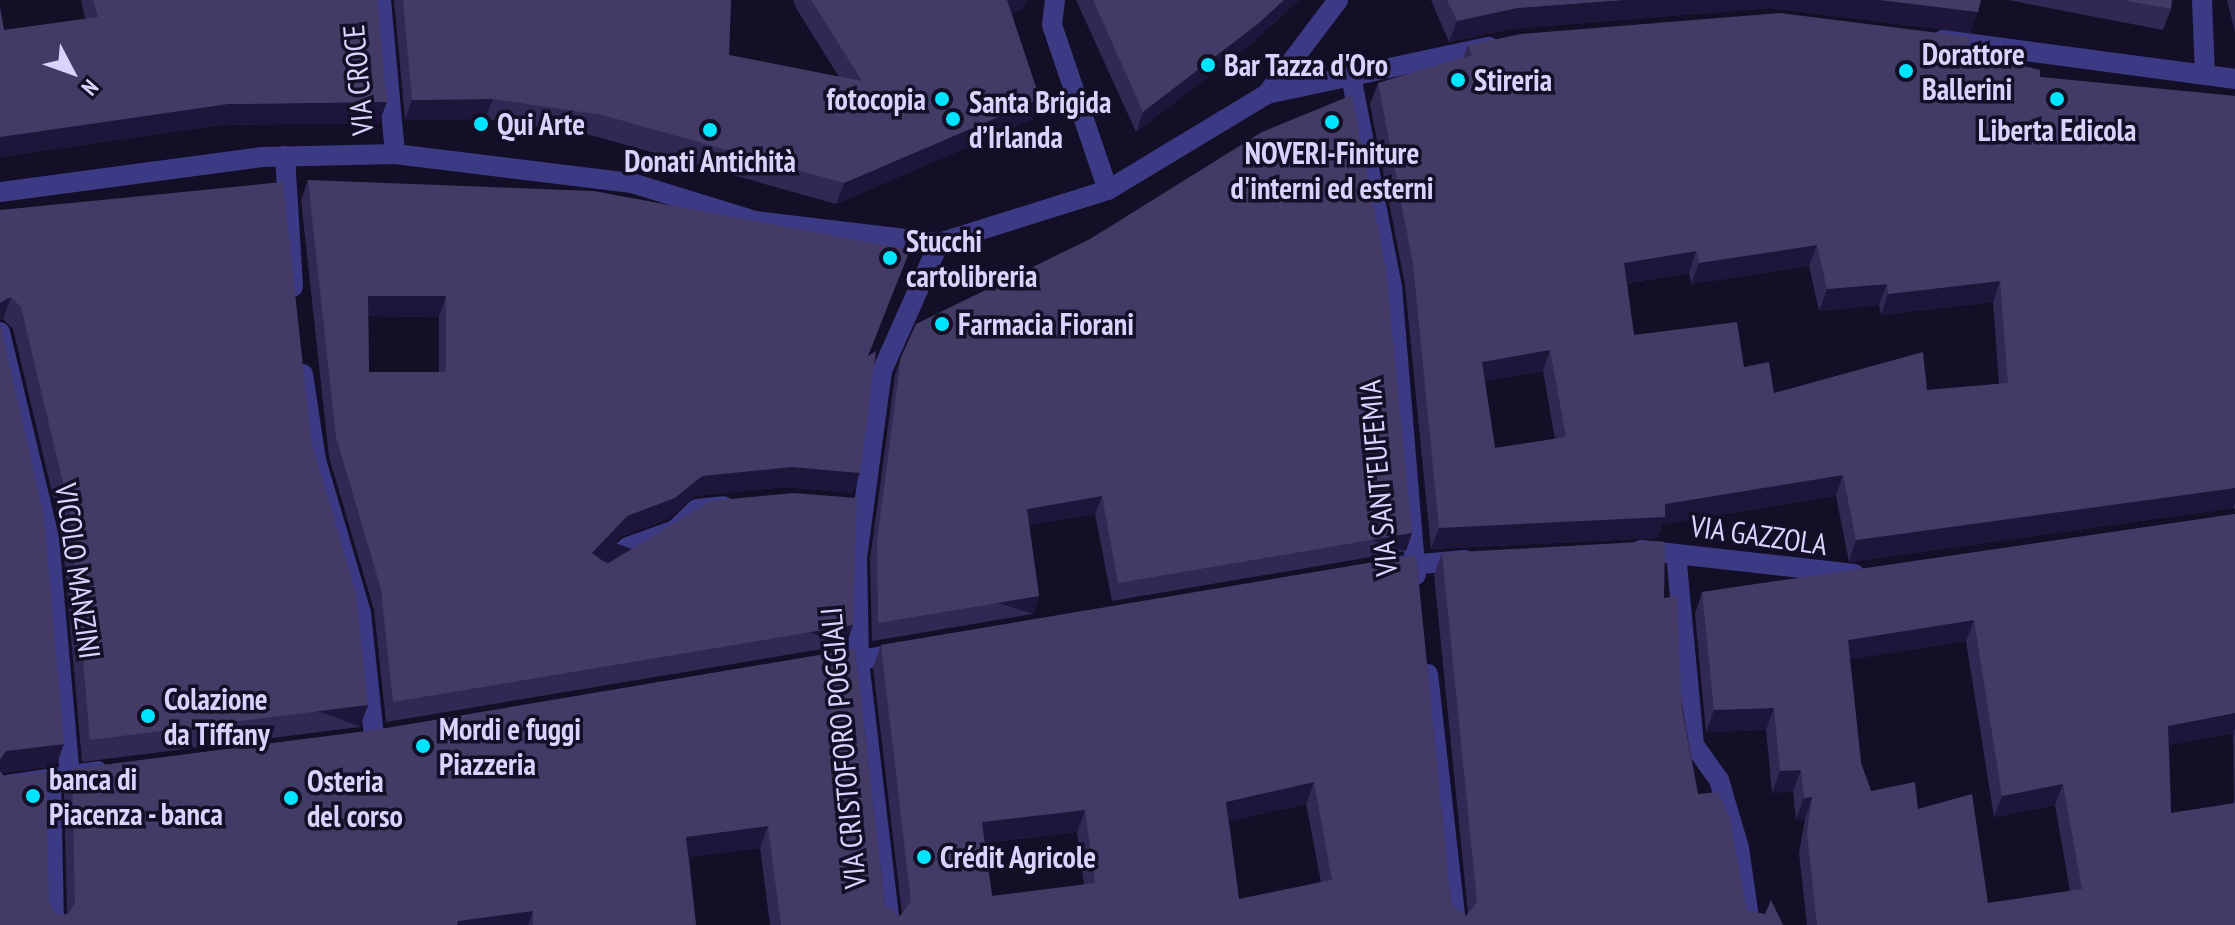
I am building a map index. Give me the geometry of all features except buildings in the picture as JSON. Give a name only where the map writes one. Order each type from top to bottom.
[{"type":"street","name":"VIA CROCE","points":[[381,0],[395,154]]},
{"type":"street","points":[[1055,0],[1052,25],[1108,190]]},
{"type":"street","points":[[1267,94],[1338,0]]},
{"type":"street","points":[[2202,0],[2205,75]]},
{"type":"street","points":[[1913,36],[2235,79]]},
{"type":"street","points":[[0,192],[285,156],[395,154],[632,183],[755,221],[939,243],[1108,190],[1267,94],[1511,42]]},
{"type":"street","name":"VIA SANT'EUFEMIA","points":[[1351,76],[1392,286],[1419,594]]},
{"type":"street","points":[[285,156],[295,311]]},
{"type":"street","name":"VIA CRISTOFORO POGGIALI","points":[[890,925],[859,661],[856,506],[882,371],[939,243]]},
{"type":"street","name":"VICOLO MANZINI","points":[[0,332],[49,537],[60,777],[54,925]]},
{"type":"street","points":[[300,356],[316,460],[361,613],[382,736],[349,741]]},
{"type":"street","points":[[597,572],[628,547],[675,530],[697,509],[741,505]]},
{"type":"street","name":"VIA GAZZOLA","points":[[1617,551],[1676,554],[1841,576],[1872,571]]},
{"type":"street","points":[[1676,554],[1694,745],[1719,780],[1739,848],[1750,925]]},
{"type":"street","points":[[1369,571],[1415,563],[1493,558]]},
{"type":"street","points":[[812,668],[920,650]]},
{"type":"street","points":[[1426,657],[1456,925]]},
{"type":"street","points":[[0,786],[117,769]]},
{"type":"place","name":"Bar Tazza d'Oro","points":[[1208,65]]},
{"type":"place","name":"Dorattore Ballerini","points":[[1906,71]]},
{"type":"place","name":"Stireria","points":[[1458,80]]},
{"type":"place","name":"fotocopia","points":[[942,99]]},
{"type":"place","name":"Liberta Edicola","points":[[2057,99]]},
{"type":"place","name":"Santa Brigida d’Irlanda","points":[[953,119]]},
{"type":"place","name":"NOVERI-Finiture d'interni ed esterni","points":[[1332,122]]},
{"type":"place","name":"Qui Arte","points":[[481,124]]},
{"type":"place","name":"Donati Antichità","points":[[710,130]]},
{"type":"place","name":"Stucchi cartolibreria","points":[[890,258]]},
{"type":"place","name":"Farmacia Fiorani","points":[[942,324]]},
{"type":"place","name":"Colazione da Tiffany","points":[[148,716]]},
{"type":"place","name":"Mordi e fuggi Piazzeria","points":[[423,746]]},
{"type":"place","name":"banca di Piacenza - banca","points":[[33,796]]},
{"type":"place","name":"Osteria del corso","points":[[291,798]]},
{"type":"place","name":"Crédit Agricole","points":[[924,857]]}]
